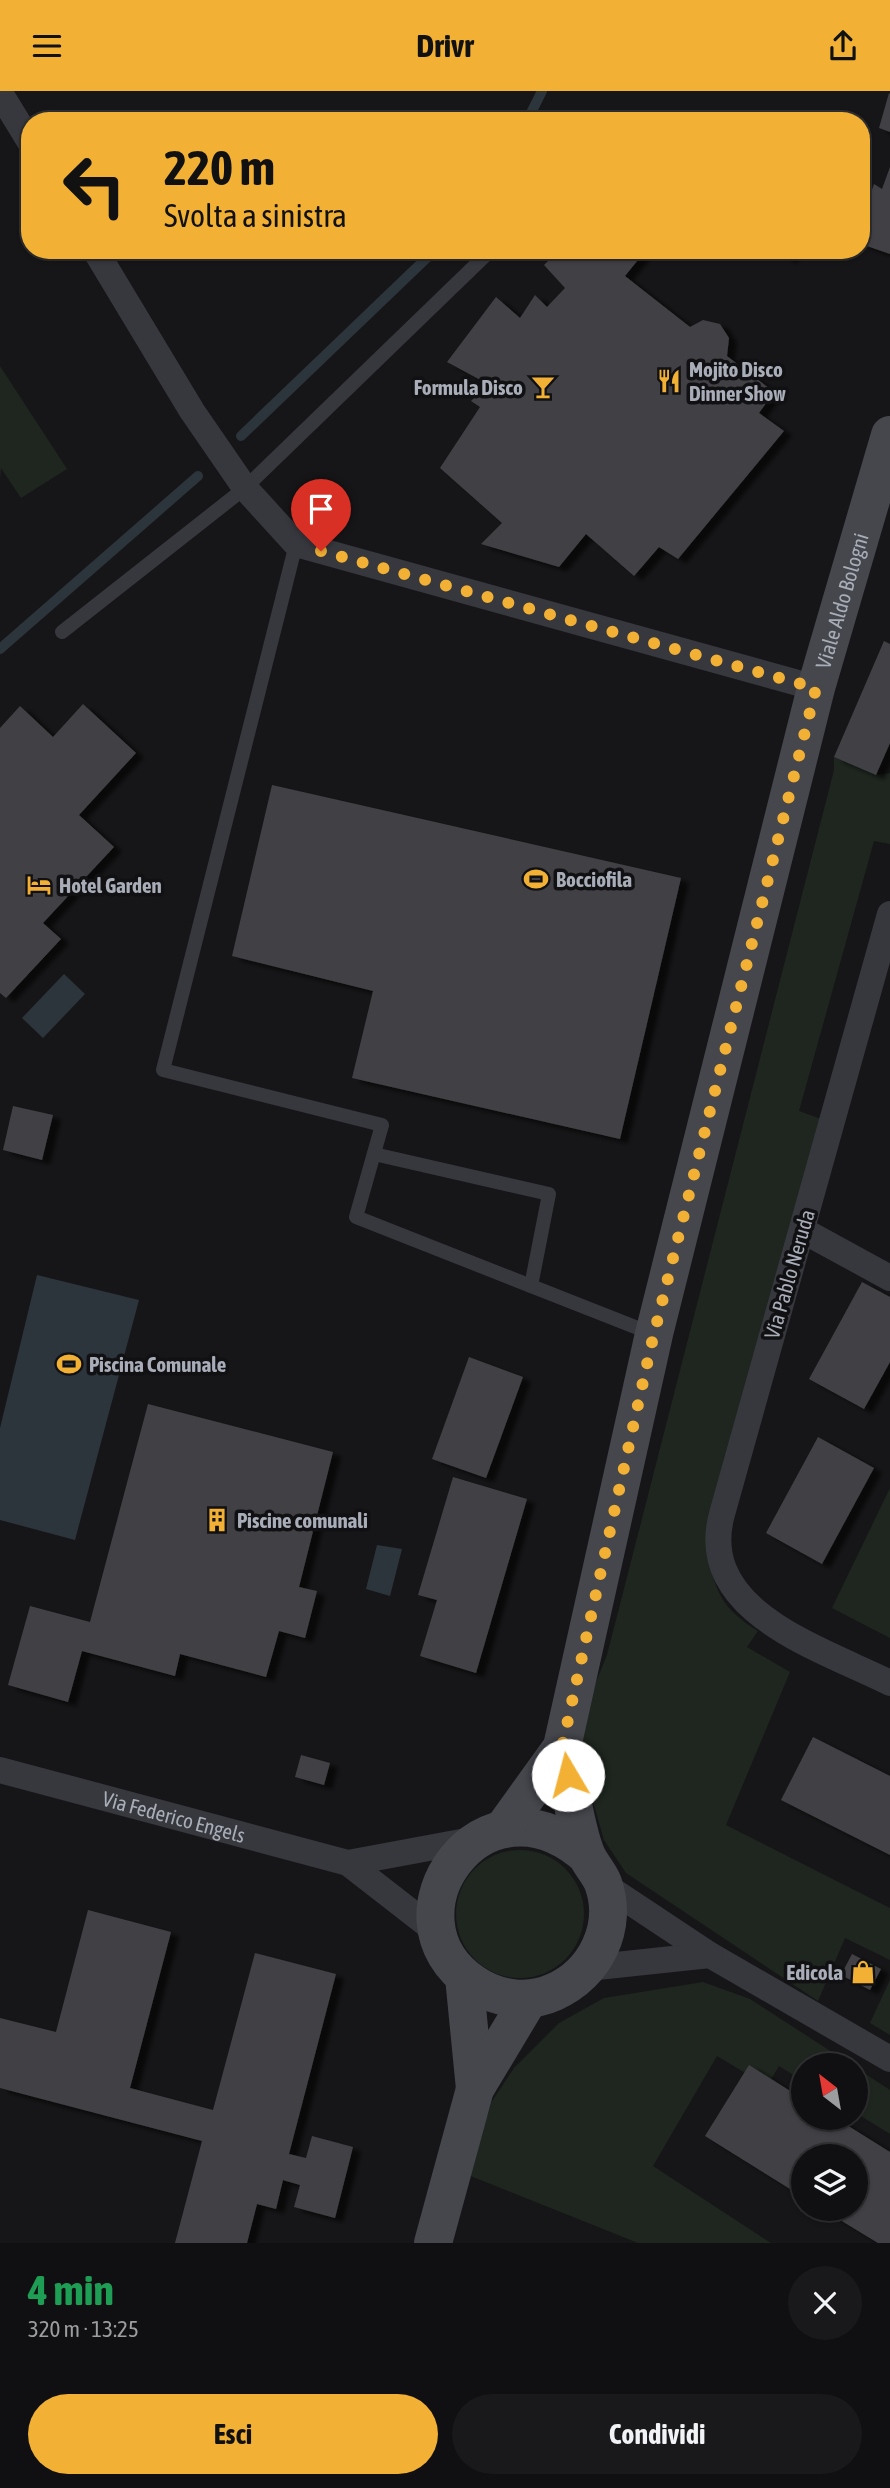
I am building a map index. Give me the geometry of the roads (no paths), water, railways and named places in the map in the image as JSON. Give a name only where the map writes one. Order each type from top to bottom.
[{"type":"main road","name":"Viale Aldo Bologni","points":[[490,1834],[562,1747],[654,1334],[816,688],[890,435]]},
{"type":"main road","name":"Viale Aldo Bologni","points":[[562,1747],[595,1870]]},
{"type":"main road","points":[[526,1827],[549,1831],[570,1841],[595,1870],[607,1906],[607,1928],[600,1949],[588,1968],[571,1983],[551,1994],[529,1999],[505,1997],[483,1990],[464,1977],[447,1957],[438,1933],[436,1906],[442,1879],[457,1856],[490,1834],[526,1827]]},
{"type":"main road","points":[[464,1977],[475,2089]]},
{"type":"main road","points":[[433,2243],[475,2089],[529,1999]]},
{"type":"street","points":[[0,93],[21,127]]},
{"type":"street","points":[[100,259],[192,411],[246,488],[296,544],[816,688]]},
{"type":"street","name":"Via Pablo Neruda","points":[[890,913],[719,1523],[724,1573],[737,1597],[766,1621],[890,1683]]},
{"type":"street","points":[[802,1230],[890,1278]]},
{"type":"street","name":"Via Federico Engels","points":[[0,1770],[348,1863],[438,1933]]},
{"type":"street","name":"Via Federico Engels","points":[[348,1863],[490,1834]]},
{"type":"street","points":[[595,1870],[710,1955],[890,2059]]},
{"type":"street","points":[[588,1968],[710,1955]]},
{"type":"lane","points":[[62,632],[246,488],[482,259]]},
{"type":"lane","points":[[296,544],[163,1070],[382,1125],[356,1217],[654,1334]]},
{"type":"lane","points":[[374,1154],[549,1194],[531,1286]]},
{"type":"waterway","points":[[532,112],[542,91]]},
{"type":"waterway","points":[[241,436],[426,259]]},
{"type":"waterway","points":[[0,649],[198,476]]},
{"type":"place","name":"Mojito Disco Dinner Show","points":[[669,381]]},
{"type":"place","name":"Formula Disco","points":[[543,387]]},
{"type":"place","name":"Bocciofila","points":[[536,879]]},
{"type":"place","name":"Hotel Garden","points":[[39,885]]},
{"type":"place","name":"Piscina Comunale","points":[[69,1364]]},
{"type":"place","name":"Piscine comunali","points":[[217,1520]]},
{"type":"place","name":"Edicola","points":[[863,1972]]}]
